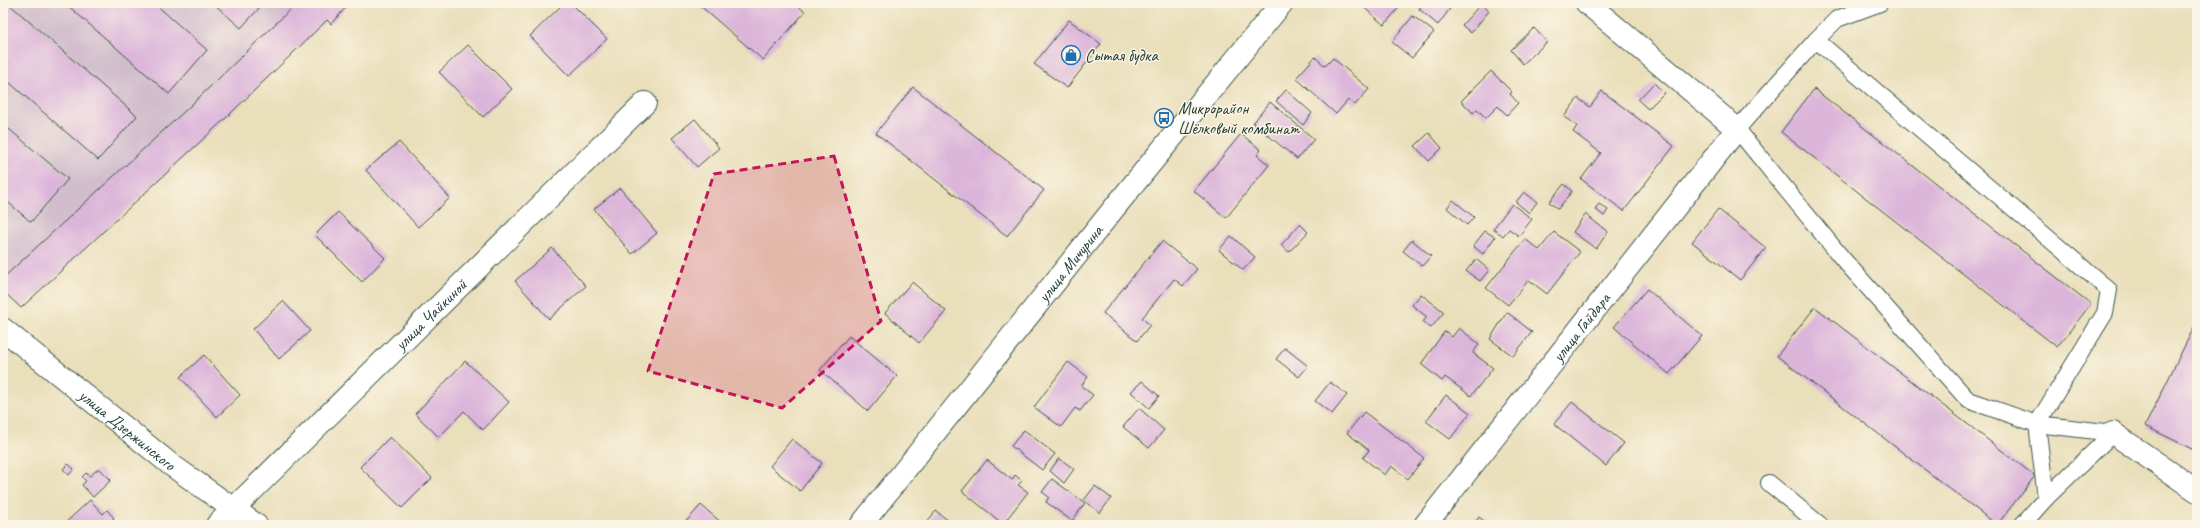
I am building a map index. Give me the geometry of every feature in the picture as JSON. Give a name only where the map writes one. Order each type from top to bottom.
[{"type":"street","name":"улица Мичурина","points":[[861,525],[1120,201],[1282,3]]},
{"type":"street","points":[[1587,3],[1736,129]]},
{"type":"street","name":"улица Чайкиной","points":[[217,525],[644,103]]},
{"type":"street","name":"улица Гайдара","points":[[1425,525],[1736,129]]},
{"type":"street","name":"улица Дзержинского","points":[[3,329],[170,464],[256,525]]},
{"type":"street","points":[[2113,433],[2197,491]]},
{"type":"lane","points":[[1880,3],[1837,19],[1816,40],[1736,129],[1842,258],[1968,400],[2037,424],[2113,433]]},
{"type":"lane","points":[[1816,40],[2109,290],[2105,313],[2037,424],[2046,498]]},
{"type":"lane","points":[[2022,525],[2046,498],[2113,433]]},
{"type":"lane","points":[[1769,483],[1820,525]]},
{"type":"highlighted area","points":[[834,156],[881,321],[782,408],[648,371],[714,174]]},
{"type":"shaded area","points":[[3,3],[341,3],[32,299],[3,276]]},
{"type":"building","points":[[3,3],[8,3],[137,116],[98,160],[3,77]]},
{"type":"building","points":[[65,3],[154,3],[207,50],[169,94]]},
{"type":"building","points":[[213,3],[264,3],[241,28]]},
{"type":"building","points":[[297,3],[350,3],[331,24],[327,20],[228,116],[21,308],[3,291],[3,278],[188,108]]},
{"type":"building","points":[[564,3],[571,3],[607,39],[569,76],[530,36]]},
{"type":"building","points":[[697,3],[795,3],[805,12],[763,60]]},
{"type":"building","points":[[1359,3],[1403,3],[1384,25]]},
{"type":"building","points":[[1424,3],[1449,3],[1452,6],[1438,25],[1419,9]]},
{"type":"building","points":[[1481,4],[1489,11],[1471,33],[1462,25]]},
{"type":"building","points":[[1413,16],[1434,32],[1412,58],[1392,42]]},
{"type":"building","points":[[1069,20],[1101,44],[1067,88],[1034,64]]},
{"type":"building","points":[[1534,28],[1547,42],[1523,64],[1511,50]]},
{"type":"building","points":[[468,45],[512,89],[483,117],[439,72]]},
{"type":"building","points":[[1315,57],[1325,66],[1333,58],[1369,89],[1355,105],[1348,100],[1336,114],[1296,78]]},
{"type":"building","points":[[1491,71],[1512,92],[1510,94],[1518,103],[1507,115],[1498,106],[1486,118],[1477,109],[1473,113],[1461,101]]},
{"type":"building","points":[[1654,83],[1664,93],[1648,109],[1638,100]]},
{"type":"building","points":[[913,87],[1044,190],[1007,236],[876,133]]},
{"type":"building","points":[[1814,89],[2091,304],[2057,347],[1781,132]]},
{"type":"building","points":[[1286,90],[1312,113],[1303,125],[1276,101]]},
{"type":"building","points":[[1602,91],[1674,146],[1624,211],[1581,179],[1601,153],[1573,132],[1577,126],[1564,117],[1578,98],[1590,107]]},
{"type":"building","points":[[1270,102],[1314,139],[1297,159],[1253,123]]},
{"type":"building","points":[[695,119],[719,148],[697,167],[672,138]]},
{"type":"building","points":[[3,124],[68,179],[31,222],[3,198]]},
{"type":"building","points":[[1429,133],[1442,148],[1429,161],[1415,146]]},
{"type":"building","points":[[1241,134],[1261,150],[1257,155],[1269,165],[1226,218],[1194,191]]},
{"type":"building","points":[[399,142],[450,198],[418,227],[366,170]]},
{"type":"building","points":[[1564,184],[1572,191],[1558,209],[1549,202]]},
{"type":"building","points":[[620,188],[657,233],[632,254],[594,209]]},
{"type":"building","points":[[1524,192],[1537,202],[1529,213],[1516,202]]},
{"type":"building","points":[[1453,200],[1474,217],[1467,225],[1447,208]]},
{"type":"building","points":[[1512,204],[1532,219],[1519,236],[1509,229],[1503,236],[1493,229]]},
{"type":"building","points":[[1599,204],[1608,210],[1604,216],[1595,209]]},
{"type":"building","points":[[1718,209],[1766,248],[1740,280],[1692,242]]},
{"type":"building","points":[[338,212],[385,258],[362,282],[315,235]]},
{"type":"building","points":[[1585,214],[1608,232],[1596,249],[1573,232]]},
{"type":"building","points":[[1300,224],[1308,232],[1289,252],[1281,245]]},
{"type":"building","points":[[1485,231],[1495,237],[1483,254],[1473,246]]},
{"type":"building","points":[[1554,232],[1580,252],[1547,294],[1529,280],[1508,305],[1486,288],[1525,239],[1539,250]]},
{"type":"building","points":[[1231,236],[1255,257],[1243,270],[1219,250]]},
{"type":"building","points":[[1412,240],[1431,256],[1422,266],[1403,251]]},
{"type":"building","points":[[1162,241],[1197,269],[1183,286],[1174,279],[1142,318],[1150,325],[1137,341],[1103,313]]},
{"type":"building","points":[[552,248],[586,286],[549,319],[515,281]]},
{"type":"building","points":[[1476,259],[1489,270],[1480,281],[1466,271]]},
{"type":"building","points":[[912,282],[946,311],[919,343],[885,313]]},
{"type":"building","points":[[1647,289],[1702,336],[1669,374],[1614,327]]},
{"type":"building","points":[[1421,294],[1444,312],[1431,328],[1423,322],[1427,317],[1412,305]]},
{"type":"building","points":[[283,301],[310,331],[279,359],[253,329]]},
{"type":"building","points":[[1815,307],[2035,476],[1997,525],[1777,356]]},
{"type":"building","points":[[1507,312],[1532,332],[1513,356],[1490,339]]},
{"type":"building","points":[[2197,321],[2197,444],[2194,450],[2145,426]]},
{"type":"building","points":[[1459,328],[1479,344],[1473,353],[1493,368],[1471,396],[1445,377],[1442,381],[1421,364],[1445,331],[1452,337]]},
{"type":"building","points":[[849,336],[897,376],[868,411],[820,370]]},
{"type":"building","points":[[1285,348],[1308,366],[1299,377],[1276,359]]},
{"type":"building","points":[[204,355],[240,395],[217,417],[180,377]]},
{"type":"building","points":[[465,361],[509,402],[483,430],[464,411],[439,437],[415,414]]},
{"type":"building","points":[[1068,362],[1088,377],[1081,386],[1093,395],[1080,411],[1075,408],[1061,427],[1034,407]]},
{"type":"building","points":[[1142,381],[1159,396],[1149,408],[1131,392]]},
{"type":"building","points":[[1330,382],[1347,395],[1332,414],[1315,401]]},
{"type":"building","points":[[1446,395],[1470,413],[1450,439],[1426,421]]},
{"type":"building","points":[[1572,402],[1624,443],[1606,466],[1554,424]]},
{"type":"building","points":[[1139,408],[1164,430],[1149,448],[1123,427]]},
{"type":"building","points":[[1364,412],[1424,458],[1408,479],[1391,466],[1385,475],[1363,458],[1369,450],[1347,433]]},
{"type":"building","points":[[1024,430],[1055,454],[1042,470],[1011,446]]},
{"type":"building","points":[[390,437],[432,478],[402,508],[360,467]]},
{"type":"building","points":[[792,439],[822,463],[800,491],[770,466]]},
{"type":"building","points":[[1059,458],[1074,469],[1064,483],[1050,471]]},
{"type":"building","points":[[987,460],[1012,480],[1015,475],[1022,481],[1018,485],[1028,492],[1003,524],[962,491]]},
{"type":"building","points":[[68,464],[74,469],[69,475],[63,469]]},
{"type":"building","points":[[99,468],[111,480],[93,497],[82,485],[86,481],[82,477],[86,473],[90,476]]},
{"type":"building","points":[[1052,479],[1085,503],[1072,521],[1046,502],[1049,497],[1042,492]]},
{"type":"building","points":[[1095,486],[1111,498],[1100,513],[1084,500]]},
{"type":"building","points":[[90,500],[103,514],[107,510],[114,518],[109,522],[112,525],[63,525]]},
{"type":"building","points":[[701,505],[724,525],[683,525]]},
{"type":"building","points":[[936,511],[954,525],[924,525]]},
{"type":"building","points":[[1479,517],[1489,525],[1473,525]]},
{"type":"place","name":"Сытая будка","points":[[1071,55]]},
{"type":"place","name":"Микрорайон Шёлковый комбинат","points":[[1164,118]]}]
